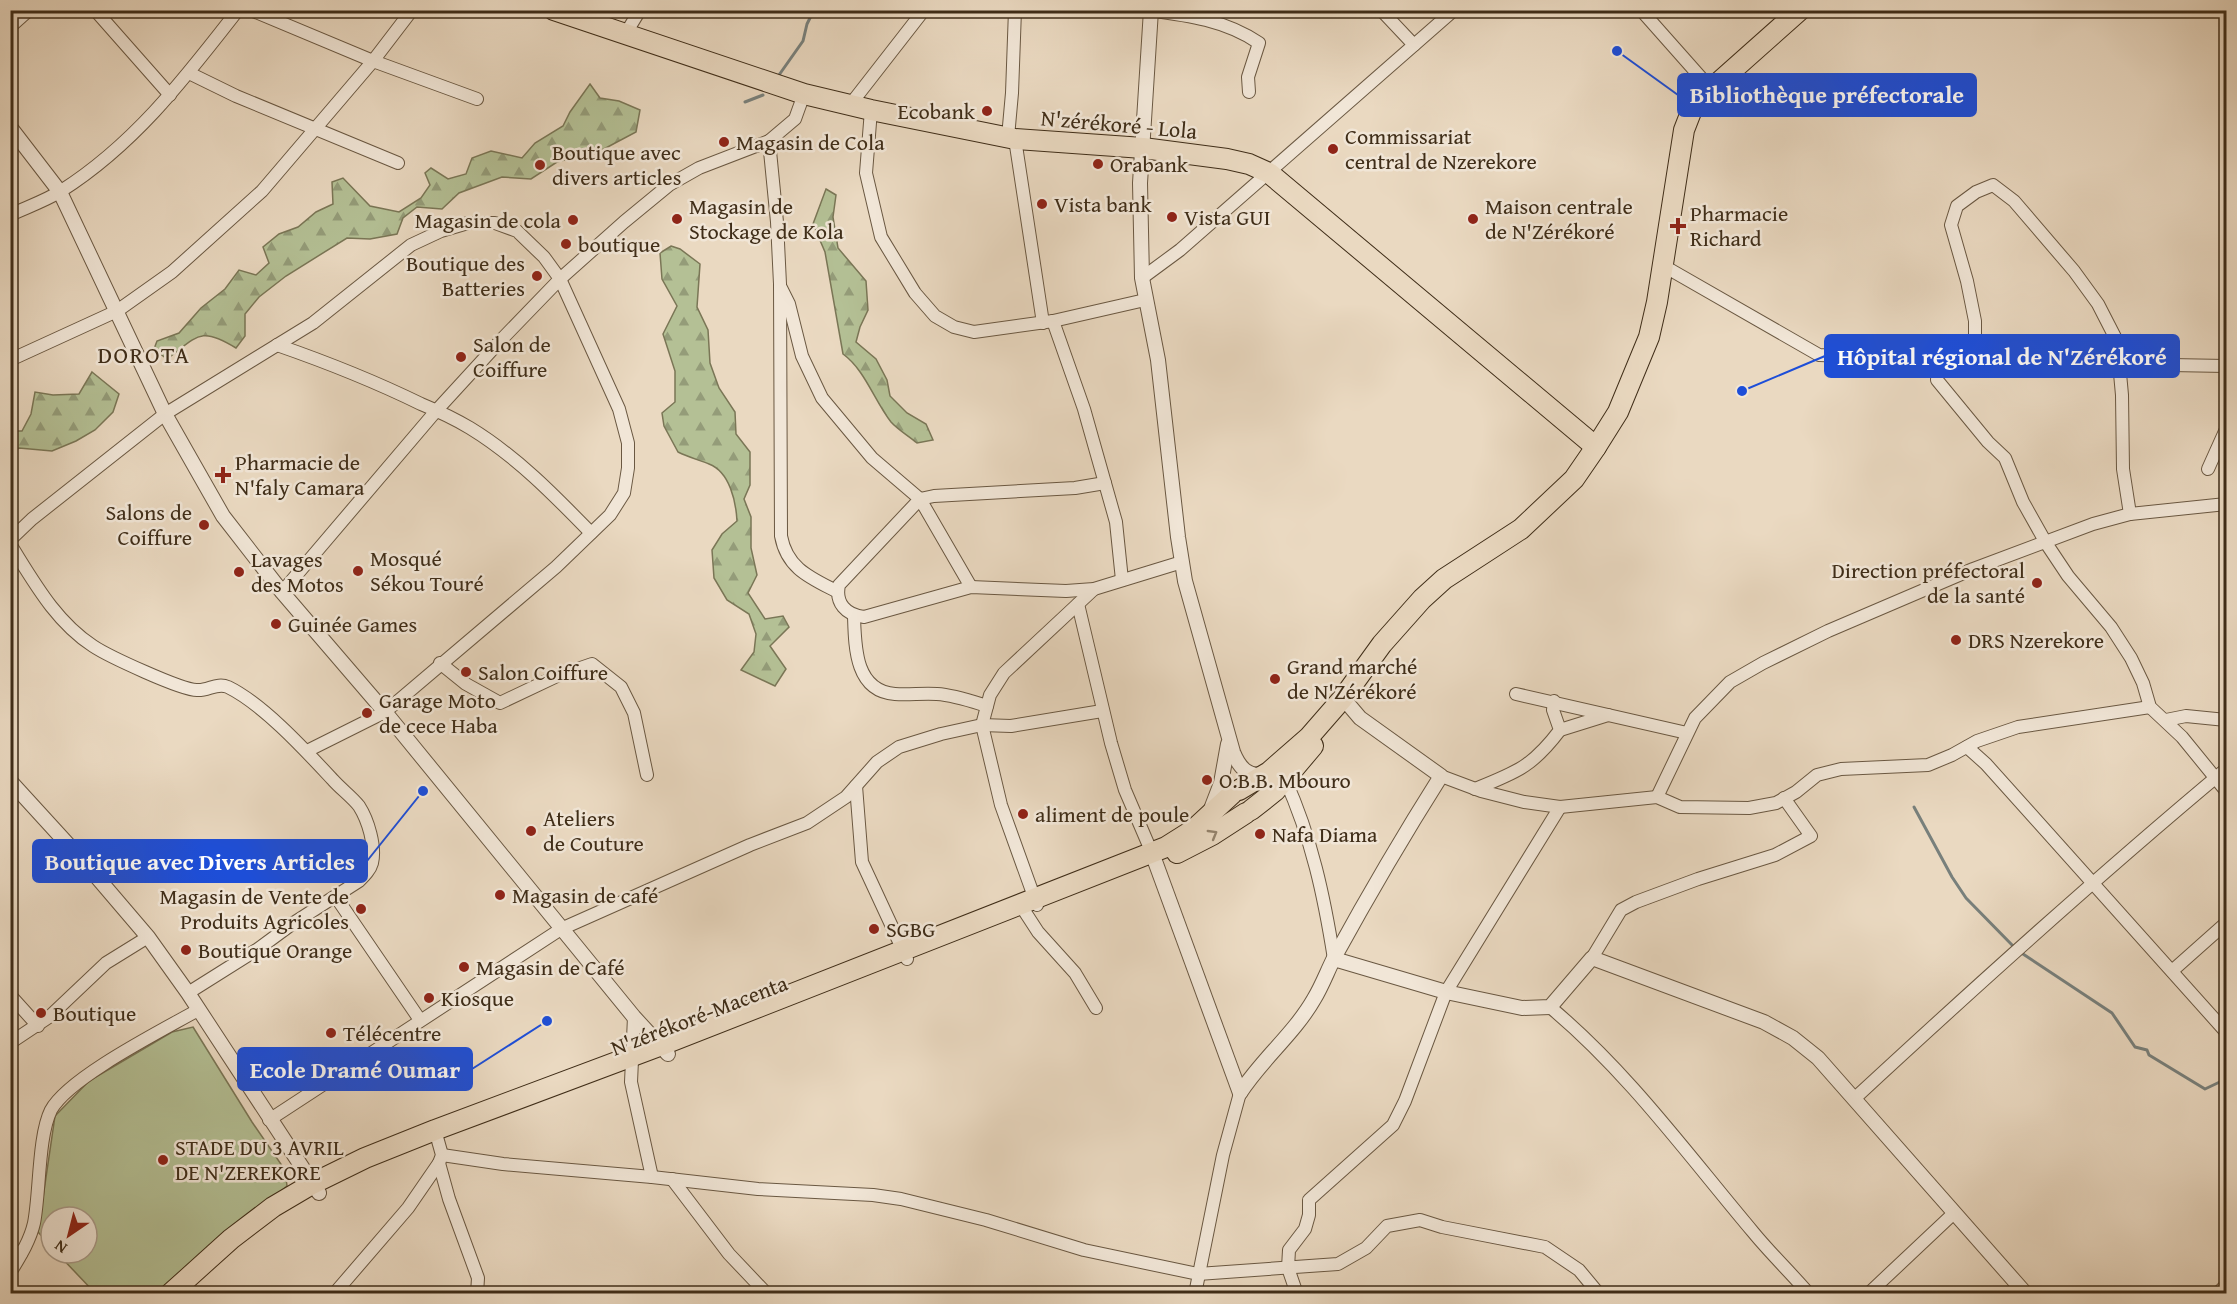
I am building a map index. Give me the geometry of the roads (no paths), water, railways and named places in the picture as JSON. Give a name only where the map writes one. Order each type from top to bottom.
[{"type":"highway","points":[[1154,858],[1207,818],[1236,792],[1277,776],[1314,746],[1342,698],[1383,644],[1422,599],[1444,579],[1521,529],[1574,479],[1618,412],[1649,336],[1657,302],[1684,130],[1691,112],[1700,99],[1800,10]]},
{"type":"highway","name":"N'zérékoré - Lola","points":[[561,11],[804,94],[871,110],[1011,138],[1143,148],[1227,159],[1269,173],[1596,447]]},
{"type":"highway","points":[[188,1293],[241,1245],[267,1225],[315,1189],[365,1158],[439,1146],[632,1062],[1212,835],[1275,791],[1277,776]]},
{"type":"highway","points":[[1236,792],[1229,802],[1232,809],[1239,814],[1248,811]]},
{"type":"highway","points":[[170,1293],[231,1239],[273,1207],[315,1189]]},
{"type":"street","points":[[10,27],[29,10]]},
{"type":"street","points":[[95,10],[170,95]]},
{"type":"street","points":[[10,215],[60,192],[120,148],[189,73],[238,10]]},
{"type":"street","points":[[250,10],[373,61],[477,99]]},
{"type":"street","points":[[10,360],[117,311],[172,273],[262,191],[373,61],[412,10]]},
{"type":"street","points":[[626,33],[640,10]]},
{"type":"street","points":[[850,105],[924,10]]},
{"type":"street","points":[[1015,10],[1011,138],[1048,322],[1080,399],[1105,483],[1116,522],[1122,580]]},
{"type":"street","points":[[1381,10],[1414,45]]},
{"type":"street","points":[[1142,278],[1180,250],[1454,10]]},
{"type":"street","points":[[1641,10],[1712,89]]},
{"type":"street","points":[[1249,92],[1248,77],[1259,43],[1251,37],[1211,21],[1150,11],[1140,183],[1142,278],[1158,360],[1185,581],[1228,739],[1242,769],[1256,776],[1277,776],[1312,850],[1324,897],[1334,959]]},
{"type":"street","points":[[189,73],[236,96],[398,164]]},
{"type":"street","points":[[282,591],[436,411],[560,279],[669,185],[699,168],[769,141],[795,119],[804,94]]},
{"type":"street","points":[[871,110],[866,173],[881,237],[915,293],[935,316],[954,327],[974,332],[1048,322],[1145,300]]},
{"type":"street","points":[[10,127],[60,192],[165,414],[223,516],[282,591],[385,711],[561,929],[634,1017],[665,1050]]},
{"type":"street","points":[[769,141],[780,284],[781,536],[783,547],[793,566],[837,592]]},
{"type":"street","points":[[1975,364],[1975,321],[1967,281],[1951,225],[1957,206],[1976,192],[1993,185],[2014,201],[2074,271],[2098,304],[2117,341],[2120,365],[2123,469],[2130,514]]},
{"type":"street","points":[[188,993],[336,897],[368,872],[373,861],[372,843],[359,806],[307,751],[247,698],[225,685],[199,691],[182,687],[117,659],[78,636],[41,593],[10,542],[32,519],[165,414],[313,322],[411,245],[441,231],[468,223],[495,223],[517,231],[544,257],[560,279],[619,409],[627,442],[628,468],[624,493],[610,515],[556,567],[385,711],[307,751]]},
{"type":"street","points":[[1662,265],[1819,355],[1938,360],[1993,365],[2060,363],[2226,366]]},
{"type":"street","points":[[780,284],[789,304],[802,356],[822,398],[872,458],[920,499],[971,587]]},
{"type":"street","points":[[277,345],[318,359],[436,411],[471,429],[529,472],[553,493],[591,533]]},
{"type":"street","points":[[1938,360],[1937,380],[1988,442],[2006,458],[2023,502],[2046,543],[2068,576],[2111,627],[2131,658],[2143,683],[2150,707],[2166,720],[2226,791]]},
{"type":"street","points":[[2208,468],[2226,429]]},
{"type":"street","points":[[1105,483],[1075,488],[945,495],[920,499],[839,585],[838,600],[854,616],[864,617],[971,587],[1094,590],[1182,562]]},
{"type":"street","points":[[1657,796],[1695,718],[1730,682],[1763,663],[1828,631],[1973,569],[2093,524],[2130,514],[2226,504]]},
{"type":"street","points":[[1094,590],[1004,673],[990,695],[982,725],[1001,805],[1038,932],[1075,973],[1096,1008]]},
{"type":"street","points":[[1078,604],[1102,711],[1125,790],[1154,858],[1240,1093]]},
{"type":"street","points":[[854,616],[860,668],[865,680],[874,688],[884,693],[940,694],[987,706]]},
{"type":"street","points":[[440,663],[466,684],[500,703],[557,676],[592,664],[621,687],[634,713],[647,775]]},
{"type":"street","points":[[1516,694],[1687,733]]},
{"type":"street","points":[[1342,698],[1360,718],[1441,776],[1475,789],[1524,802],[1560,807],[1657,796],[1680,807],[1749,808],[1776,803],[1817,775],[1841,769],[1928,765],[1977,741],[2018,727],[2150,707]]},
{"type":"street","points":[[1554,701],[1553,710],[1560,730]]},
{"type":"street","points":[[269,1120],[561,929],[750,845],[807,823],[846,796],[877,762],[899,747],[941,734],[982,725],[1011,726],[1102,711]]},
{"type":"street","points":[[1475,789],[1520,771],[1538,757],[1560,730],[1610,715]]},
{"type":"street","points":[[2166,720],[2186,716],[2226,720]]},
{"type":"street","points":[[1207,818],[1221,783],[1228,739]]},
{"type":"street","points":[[1967,747],[1986,764],[2226,1032]]},
{"type":"street","points":[[1854,1099],[1933,1026],[2226,769]]},
{"type":"street","points":[[1195,1293],[1223,1155],[1240,1093],[1252,1074],[1313,1001],[1402,838],[1441,776]]},
{"type":"street","points":[[10,781],[148,937],[188,993],[315,1189]]},
{"type":"street","points":[[856,786],[862,862],[904,955]]},
{"type":"street","points":[[1550,1007],[1592,958],[1621,910],[1636,902],[1698,879],[1775,855],[1811,836],[1784,798]]},
{"type":"street","points":[[1297,1293],[1288,1268],[1288,1250],[1305,1228],[1309,1215],[1309,1200],[1393,1125],[1405,1101],[1446,992],[1560,807]]},
{"type":"street","points":[[336,897],[420,1020]]},
{"type":"street","points":[[2172,971],[2226,923]]},
{"type":"street","points":[[10,1043],[38,1026],[106,963],[148,937]]},
{"type":"street","points":[[1592,958],[1774,1027],[1793,1038],[1818,1058],[2025,1293]]},
{"type":"street","points":[[1334,959],[1446,992],[1522,1008],[1550,1007],[1616,1067],[1755,1235],[1809,1293]]},
{"type":"street","points":[[10,995],[38,1026]]},
{"type":"street","points":[[10,1273],[16,1251],[33,1226],[45,1131],[51,1110],[68,1090],[86,1077],[198,1010]]},
{"type":"street","points":[[634,1017],[633,1096],[652,1177]]},
{"type":"street","points":[[439,1146],[503,1164],[758,1189],[873,1195],[901,1199],[986,1220],[1084,1250],[1198,1274],[1338,1264],[1366,1248],[1387,1226],[1420,1220],[1442,1227],[1545,1247],[1579,1270],[1599,1293]]},
{"type":"street","points":[[334,1293],[408,1208],[439,1146]]},
{"type":"street","points":[[439,1146],[449,1199],[478,1278],[477,1293]]},
{"type":"street","points":[[672,1179],[729,1254],[767,1293]]},
{"type":"street","points":[[1868,1293],[1954,1213]]},
{"type":"street","points":[[2217,1293],[2226,1285]]},
{"type":"waterway","points":[[779,75],[803,41],[807,24],[814,10]]},
{"type":"waterway","points":[[745,102],[763,95]]},
{"type":"waterway","points":[[1914,807],[1966,898],[2015,948]]},
{"type":"waterway","points":[[2020,952],[2112,1013],[2135,1047],[2147,1050],[2149,1055],[2205,1089],[2226,1079]]},
{"type":"place","name":"Bibliothèque préfectorale","points":[[1617,51]]},
{"type":"place","name":"Ecobank","points":[[987,111]]},
{"type":"place","name":"Magasin de Cola","points":[[724,142]]},
{"type":"place","name":"Commissariat central de Nzerekore","points":[[1333,149]]},
{"type":"place","name":"Orabank","points":[[1098,164]]},
{"type":"place","name":"Boutique avec divers articles","points":[[540,165]]},
{"type":"place","name":"Vista bank","points":[[1042,204]]},
{"type":"place","name":"Vista GUI","points":[[1172,217]]},
{"type":"place","name":"Magasin de Stockage de Kola","points":[[677,219]]},
{"type":"place","name":"Maison centrale de N'Zérékoré","points":[[1473,219]]},
{"type":"place","name":"Magasin de cola","points":[[573,220]]},
{"type":"place","name":"Pharmacie Richard","points":[[1678,226]]},
{"type":"place","name":"boutique","points":[[566,244]]},
{"type":"place","name":"Boutique des Batteries","points":[[537,276]]},
{"type":"place","name":"Salon de Coiffure","points":[[461,357]]},
{"type":"place","name":"Hôpital régional de N'Zérékoré","points":[[1742,391]]},
{"type":"place","name":"Pharmacie de N'faly Camara","points":[[223,475]]},
{"type":"place","name":"Salons de Coiffure","points":[[204,525]]},
{"type":"place","name":"Mosqué Sékou Touré","points":[[358,571]]},
{"type":"place","name":"Lavages des Motos","points":[[239,572]]},
{"type":"place","name":"Direction préfectoral de la santé","points":[[2037,583]]},
{"type":"place","name":"Guinée Games","points":[[276,624]]},
{"type":"place","name":"DRS Nzerekore","points":[[1956,640]]},
{"type":"place","name":"Salon Coiffure","points":[[466,672]]},
{"type":"place","name":"Grand marché de N'Zérékoré","points":[[1275,679]]},
{"type":"place","name":"Garage Moto de cece Haba","points":[[367,713]]},
{"type":"place","name":"O.B.B. Mbouro","points":[[1207,780]]},
{"type":"place","name":"Boutique avec Divers Articles","points":[[423,791]]},
{"type":"place","name":"aliment de poule","points":[[1023,814]]},
{"type":"place","name":"Ateliers de Couture","points":[[531,831]]},
{"type":"place","name":"Nafa Diama","points":[[1260,834]]},
{"type":"place","name":"Magasin de café","points":[[500,895]]},
{"type":"place","name":"Magasin de Vente de Produits Agricoles","points":[[361,909]]},
{"type":"place","name":"SGBG","points":[[874,929]]},
{"type":"place","name":"Boutique Orange","points":[[186,950]]},
{"type":"place","name":"Magasin de Café","points":[[464,967]]},
{"type":"place","name":"Kiosque","points":[[429,998]]},
{"type":"place","name":"Boutique","points":[[41,1013]]},
{"type":"place","name":"Ecole Dramé Oumar","points":[[547,1021]]},
{"type":"place","name":"Télécentre","points":[[331,1033]]},
{"type":"place","name":"STADE DU 3 AVRIL DE N'ZEREKORE","points":[[163,1160]]},
{"type":"district","name":"DOROTA","points":[[144,354]]}]
